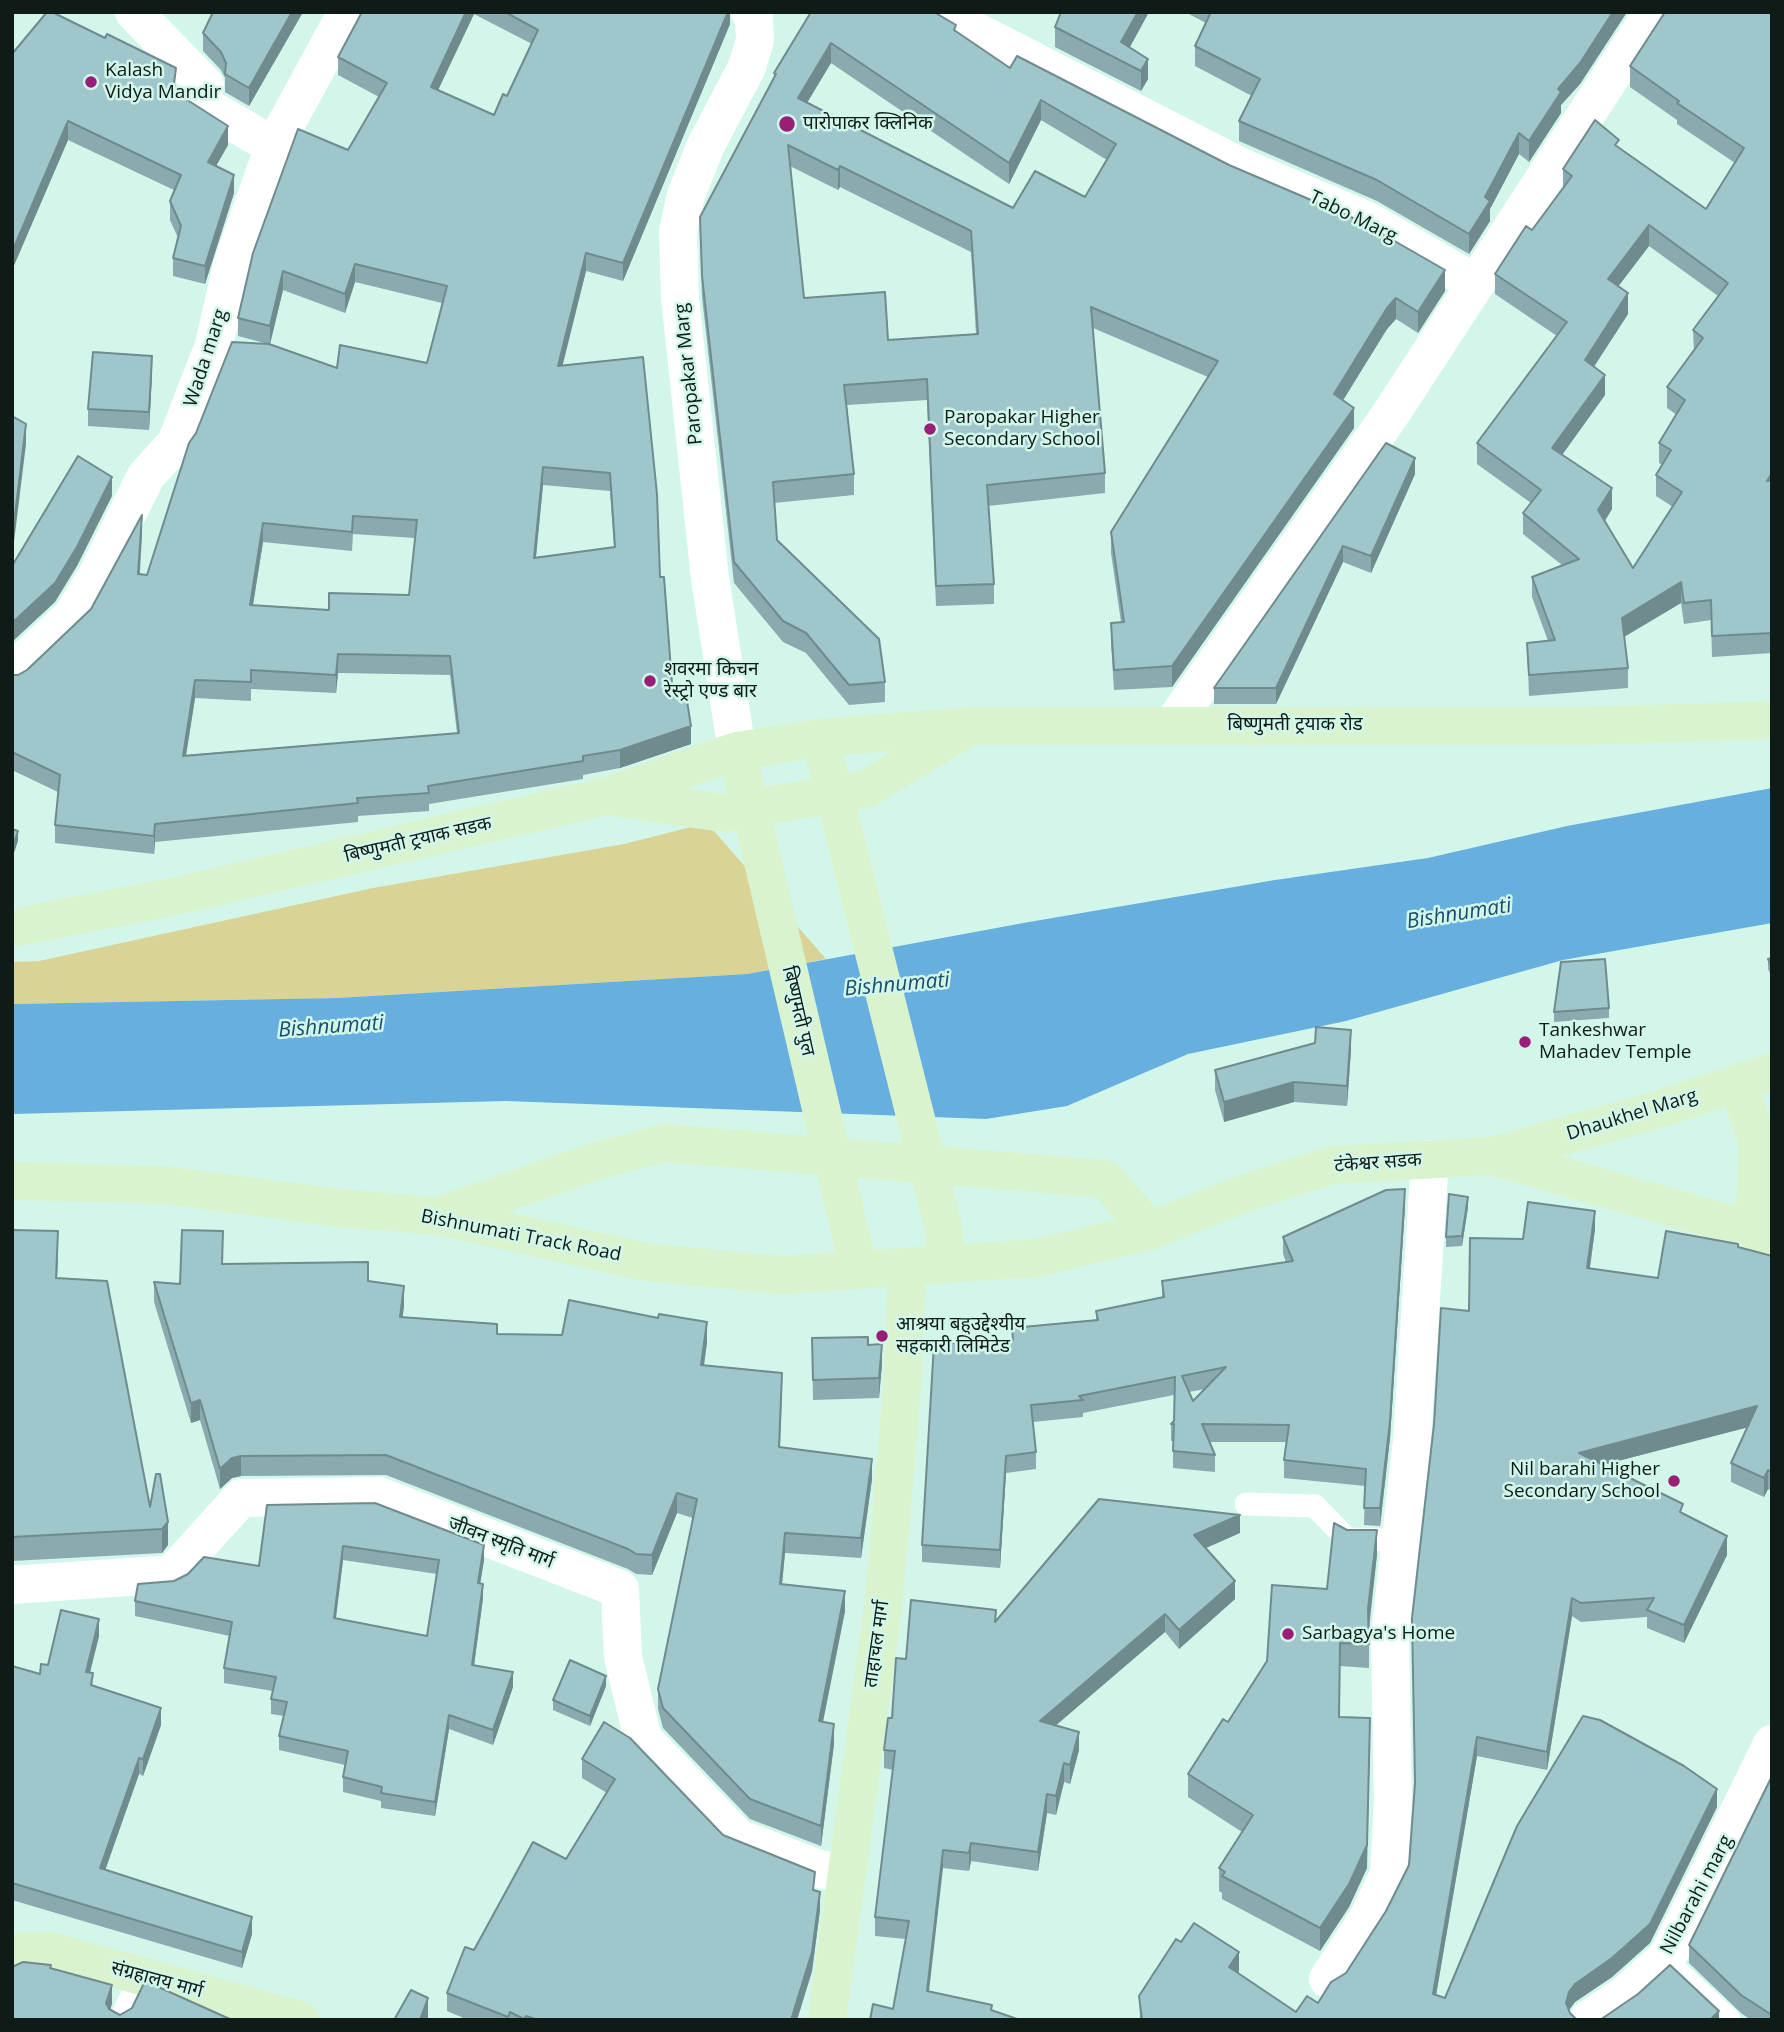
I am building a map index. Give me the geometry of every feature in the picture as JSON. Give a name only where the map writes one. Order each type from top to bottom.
[{"type":"main road","name":"बिष्णुमती ट्रयाक रोड","points":[[820,738],[970,726],[1583,726],[1772,720]]},
{"type":"main road","points":[[607,796],[723,813],[866,789],[970,726]]},
{"type":"main road","name":"बिष्णुमती ट्रयाक सडक","points":[[12,928],[172,897],[607,796],[737,751],[820,738]]},
{"type":"main road","points":[[820,738],[943,1226],[946,1265]]},
{"type":"main road","name":"बिष्णुमती पुल","points":[[737,751],[859,1270]]},
{"type":"main road","points":[[1754,1077],[1763,1234]]},
{"type":"main road","name":"Dhaukhel Marg","points":[[1492,1156],[1650,1112],[1754,1077]]},
{"type":"main road","points":[[438,1216],[597,1161],[664,1143],[1106,1179],[1150,1231]]},
{"type":"main road","name":"टंकेश्वर सडक","points":[[946,1265],[1036,1258],[1150,1231],[1237,1196],[1332,1165],[1492,1156],[1763,1234]]},
{"type":"main road","name":"Bishnumati Track Road","points":[[12,1181],[165,1185],[340,1209],[438,1216],[646,1262],[783,1275],[946,1265]]},
{"type":"main road","name":"ताहाचल मार्ग","points":[[827,2020],[884,1599],[903,1377],[907,1267]]},
{"type":"main road","name":"संग्रहालय मार्ग","points":[[12,1951],[51,1951],[300,2020]]},
{"type":"street","points":[[134,12],[205,85],[196,101],[274,146]]},
{"type":"street","name":"Wada marg","points":[[12,672],[72,616],[96,578],[146,476],[176,443],[214,345],[232,265],[274,146],[347,12]]},
{"type":"street","name":"Paropakar Marg","points":[[737,751],[710,578],[680,298],[678,231],[686,195],[706,145],[747,66],[755,40],[754,18],[750,12]]},
{"type":"street","name":"Tabo Marg","points":[[938,12],[1239,166],[1368,221],[1475,284]]},
{"type":"street","points":[[1174,724],[1390,415],[1653,12]]},
{"type":"street","points":[[1328,1979],[1368,1918],[1389,1874],[1393,1802],[1390,1635],[1398,1540],[1412,1440],[1430,1159]]},
{"type":"street","name":"जीवन स्मृति मार्ग","points":[[12,1585],[172,1574],[241,1498],[379,1496],[620,1588],[623,1657],[643,1739],[738,1838],[820,1869],[846,1874]]},
{"type":"street","name":"Nilbarahi marg","points":[[1588,2020],[1626,1994],[1664,1959],[1772,1744]]},
{"type":"lane","points":[[1246,1504],[1315,1506],[1348,1539],[1398,1540]]},
{"type":"lane","points":[[1664,1959],[1729,2020]]},
{"type":"lane","points":[[121,2020],[142,1975]]},
{"type":"shaded area","points":[[707,823],[826,959],[747,974],[337,998],[12,1004],[12,962],[39,961],[373,888],[624,844]]},
{"type":"water","name":"Bishnumati","points":[[1772,788],[1772,923],[1563,960],[1346,1021],[1188,1054],[1067,1106],[986,1119],[506,1101],[12,1114],[12,1004],[337,998],[747,974],[1275,880],[1428,858],[1567,826]]},
{"type":"building","points":[[47,12],[105,38],[107,34],[176,68],[174,84],[178,94],[228,126],[208,162],[234,175],[205,266],[173,258],[181,226],[170,201],[181,175],[68,121],[12,252],[12,54]]},
{"type":"building","points":[[213,12],[292,12],[249,88],[225,74],[226,63],[221,52],[203,33]]},
{"type":"building","points":[[362,12],[466,12],[431,87],[494,115],[503,94],[507,96],[538,30],[505,12],[728,12],[623,263],[586,253],[558,366],[643,357],[657,494],[660,577],[664,577],[673,697],[686,695],[691,726],[620,750],[583,756],[583,761],[428,786],[429,793],[357,798],[358,803],[155,824],[154,836],[55,825],[60,775],[12,752],[12,675],[27,670],[91,609],[142,515],[138,574],[147,575],[189,443],[196,433],[232,342],[269,344],[337,368],[340,345],[427,363],[447,286],[355,264],[345,294],[283,271],[270,326],[238,318],[253,253],[298,129],[348,150],[387,83],[338,57]],"holes":[[[543,467],[610,473],[615,547],[534,558]],[[353,516],[417,520],[409,595],[329,593],[329,610],[250,605],[263,523],[352,532]],[[338,654],[450,656],[459,733],[183,756],[195,680],[251,682],[251,670],[336,675]]]},
{"type":"building","points":[[811,12],[934,12],[956,25],[954,30],[1010,68],[1017,56],[1229,165],[1358,220],[1445,270],[1418,312],[1396,298],[1387,308],[1334,394],[1354,408],[1172,666],[1114,670],[1111,623],[1124,622],[1111,532],[1218,361],[1091,307],[1105,473],[987,485],[994,584],[936,586],[927,379],[844,385],[854,474],[773,482],[777,540],[879,639],[885,682],[849,685],[806,633],[783,621],[734,562],[702,276],[700,217],[776,74],[774,73]],"holes":[[[831,43],[1009,163],[1041,100],[1116,144],[1085,197],[1035,171],[1013,208],[798,98]],[[788,145],[838,170],[840,166],[971,231],[978,334],[888,340],[885,292],[804,298]]]},
{"type":"building","points":[[1061,12],[1138,12],[1121,42],[1148,59],[1141,71],[1055,27]]},
{"type":"building","points":[[1211,12],[1613,12],[1580,63],[1558,89],[1561,92],[1529,141],[1519,133],[1485,197],[1490,201],[1469,234],[1377,180],[1239,121],[1260,79],[1195,46]]},
{"type":"building","points":[[1665,12],[1772,12],[1772,473],[1767,481],[1772,480],[1772,633],[1712,636],[1711,600],[1684,603],[1681,582],[1622,618],[1628,668],[1529,675],[1527,643],[1555,640],[1532,577],[1579,559],[1523,513],[1541,490],[1477,443],[1567,322],[1495,274],[1526,226],[1532,230],[1572,176],[1563,169],[1595,120],[1619,140],[1615,145],[1706,209],[1744,148],[1677,103],[1679,101],[1630,66]],"holes":[[[1649,225],[1728,283],[1693,330],[1703,338],[1667,387],[1685,400],[1659,443],[1671,450],[1656,475],[1682,492],[1633,568],[1598,510],[1612,488],[1552,448],[1605,375],[1585,360],[1628,293],[1608,279]]]},
{"type":"building","points":[[93,352],[152,356],[149,412],[88,409]]},
{"type":"building","points":[[12,416],[26,424],[12,539]]},
{"type":"building","points":[[1386,443],[1415,458],[1371,556],[1343,546],[1276,688],[1214,688]]},
{"type":"building","points":[[78,456],[112,477],[77,547],[55,583],[12,623],[12,566]]},
{"type":"building","points":[[12,829],[18,831],[12,849]]},
{"type":"building","points":[[1605,959],[1609,1008],[1554,1012],[1561,962]]},
{"type":"building","points":[[1316,1027],[1351,1030],[1347,1086],[1294,1082],[1224,1102],[1215,1070],[1315,1043]]},
{"type":"building","points":[[1405,1189],[1390,1421],[1380,1508],[1364,1508],[1366,1469],[1284,1460],[1289,1425],[1202,1424],[1215,1455],[1173,1451],[1174,1424],[1171,1424],[1174,1421],[1175,1377],[1079,1396],[1083,1400],[1031,1405],[1036,1452],[1006,1456],[1000,1550],[922,1545],[934,1344],[1013,1340],[1012,1328],[1098,1320],[1096,1311],[1164,1297],[1162,1281],[1293,1261],[1283,1237],[1386,1190]],"holes":[[[1226,1367],[1193,1401],[1182,1376]]]},
{"type":"building","points":[[1449,1194],[1468,1197],[1462,1236],[1446,1237]]},
{"type":"building","points":[[1528,1202],[1595,1211],[1587,1268],[1658,1278],[1666,1231],[1738,1244],[1738,1247],[1772,1256],[1772,1473],[1768,1470],[1764,1478],[1731,1463],[1757,1406],[1579,1453],[1683,1504],[1680,1512],[1727,1536],[1684,1625],[1647,1610],[1654,1598],[1581,1603],[1572,1598],[1547,1752],[1477,1737],[1433,1994],[1445,1998],[1517,1826],[1583,1716],[1600,1720],[1684,1766],[1717,1789],[1650,1924],[1612,1958],[1575,1984],[1569,1992],[1566,2003],[1577,2020],[1142,2020],[1139,1996],[1176,1939],[1181,1942],[1194,1923],[1239,1952],[1229,1967],[1296,2012],[1307,1996],[1318,2003],[1331,1982],[1346,1973],[1386,1911],[1409,1865],[1415,1783],[1412,1618],[1434,1424],[1441,1308],[1469,1311],[1470,1238],[1523,1239]]},
{"type":"building","points":[[13,1230],[58,1231],[56,1278],[107,1281],[150,1507],[156,1474],[160,1474],[168,1522],[162,1529],[12,1537]]},
{"type":"building","points":[[182,1230],[223,1231],[222,1264],[368,1262],[368,1281],[404,1286],[400,1317],[497,1324],[497,1334],[562,1335],[569,1300],[658,1318],[659,1314],[707,1322],[701,1365],[782,1373],[779,1447],[872,1459],[861,1538],[785,1533],[780,1584],[845,1591],[819,1721],[834,1724],[821,1826],[750,1799],[663,1708],[658,1689],[697,1499],[677,1493],[652,1555],[636,1554],[386,1455],[241,1456],[232,1458],[220,1469],[200,1400],[191,1403],[154,1282],[180,1284]]},
{"type":"building","points":[[868,1337],[868,1345],[882,1344],[879,1378],[813,1380],[812,1338]]},
{"type":"building","points":[[1099,1499],[1240,1515],[1194,1535],[1235,1581],[1179,1630],[1165,1614],[1040,1721],[1079,1732],[1070,1765],[1064,1763],[1056,1796],[1047,1794],[1038,1852],[971,1843],[969,1853],[943,1850],[927,1991],[992,2005],[991,2010],[1020,2020],[870,2020],[873,2004],[893,2009],[909,1921],[875,1917],[895,1751],[884,1750],[888,1718],[892,1718],[896,1658],[906,1659],[911,1600],[996,1610],[995,1622]]},
{"type":"building","points":[[375,1503],[484,1545],[478,1583],[483,1584],[472,1665],[513,1672],[493,1730],[449,1715],[435,1802],[381,1793],[382,1787],[343,1777],[348,1751],[279,1736],[287,1702],[271,1699],[276,1677],[224,1668],[232,1622],[135,1601],[138,1584],[174,1581],[188,1574],[204,1557],[259,1566],[267,1505]],"holes":[[[343,1546],[439,1560],[427,1636],[334,1618]]]},
{"type":"building","points":[[1334,1523],[1347,1530],[1377,1530],[1368,1609],[1369,1644],[1340,1643],[1339,1717],[1370,1718],[1367,1845],[1349,1884],[1320,1928],[1222,1876],[1225,1872],[1219,1868],[1253,1815],[1188,1774],[1223,1719],[1228,1722],[1267,1661],[1272,1585],[1327,1589]]},
{"type":"building","points":[[61,1610],[99,1619],[86,1672],[93,1673],[91,1685],[161,1708],[143,1759],[139,1758],[100,1868],[252,1917],[242,1952],[12,1883],[12,1666],[40,1674],[41,1664],[48,1665]]},
{"type":"building","points":[[570,1660],[606,1676],[590,1716],[553,1700]]},
{"type":"building","points":[[604,1722],[630,1738],[723,1835],[815,1872],[813,1890],[820,1892],[812,1952],[791,2020],[538,2020],[526,2016],[524,2019],[510,2012],[508,2017],[447,1993],[465,1947],[474,1950],[533,1842],[566,1859],[615,1779],[582,1759]]},
{"type":"building","points":[[1772,1776],[1772,2015],[1741,1995],[1689,1945]]},
{"type":"building","points":[[23,1962],[51,1965],[50,1968],[112,1985],[106,2003],[109,2009],[120,2015],[132,2008],[145,1981],[232,2020],[12,2020],[12,1967]]},
{"type":"building","points":[[1670,1965],[1719,2011],[1710,2020],[1600,2020],[1638,1994]]},
{"type":"building","points":[[411,1990],[428,1998],[420,2020],[394,2020]]},
{"type":"place","name":"Kalash Vidya Mandir","points":[[91,82]]},
{"type":"place","name":"पारोपाकर क्लिनिक","points":[[787,124]]},
{"type":"place","name":"Paropakar Higher Secondary School","points":[[930,429]]},
{"type":"place","name":"शवरमा किचन रेस्ट्रो एण्ड बार","points":[[650,681]]},
{"type":"place","name":"Tankeshwar Mahadev Temple","points":[[1525,1042]]},
{"type":"place","name":"आश्रया बहुउद्देश्यीय सहकारी लिमिटेड","points":[[882,1336]]},
{"type":"place","name":"Nil barahi Higher Secondary School","points":[[1674,1481]]},
{"type":"place","name":"Sarbagya's Home","points":[[1288,1634]]}]
